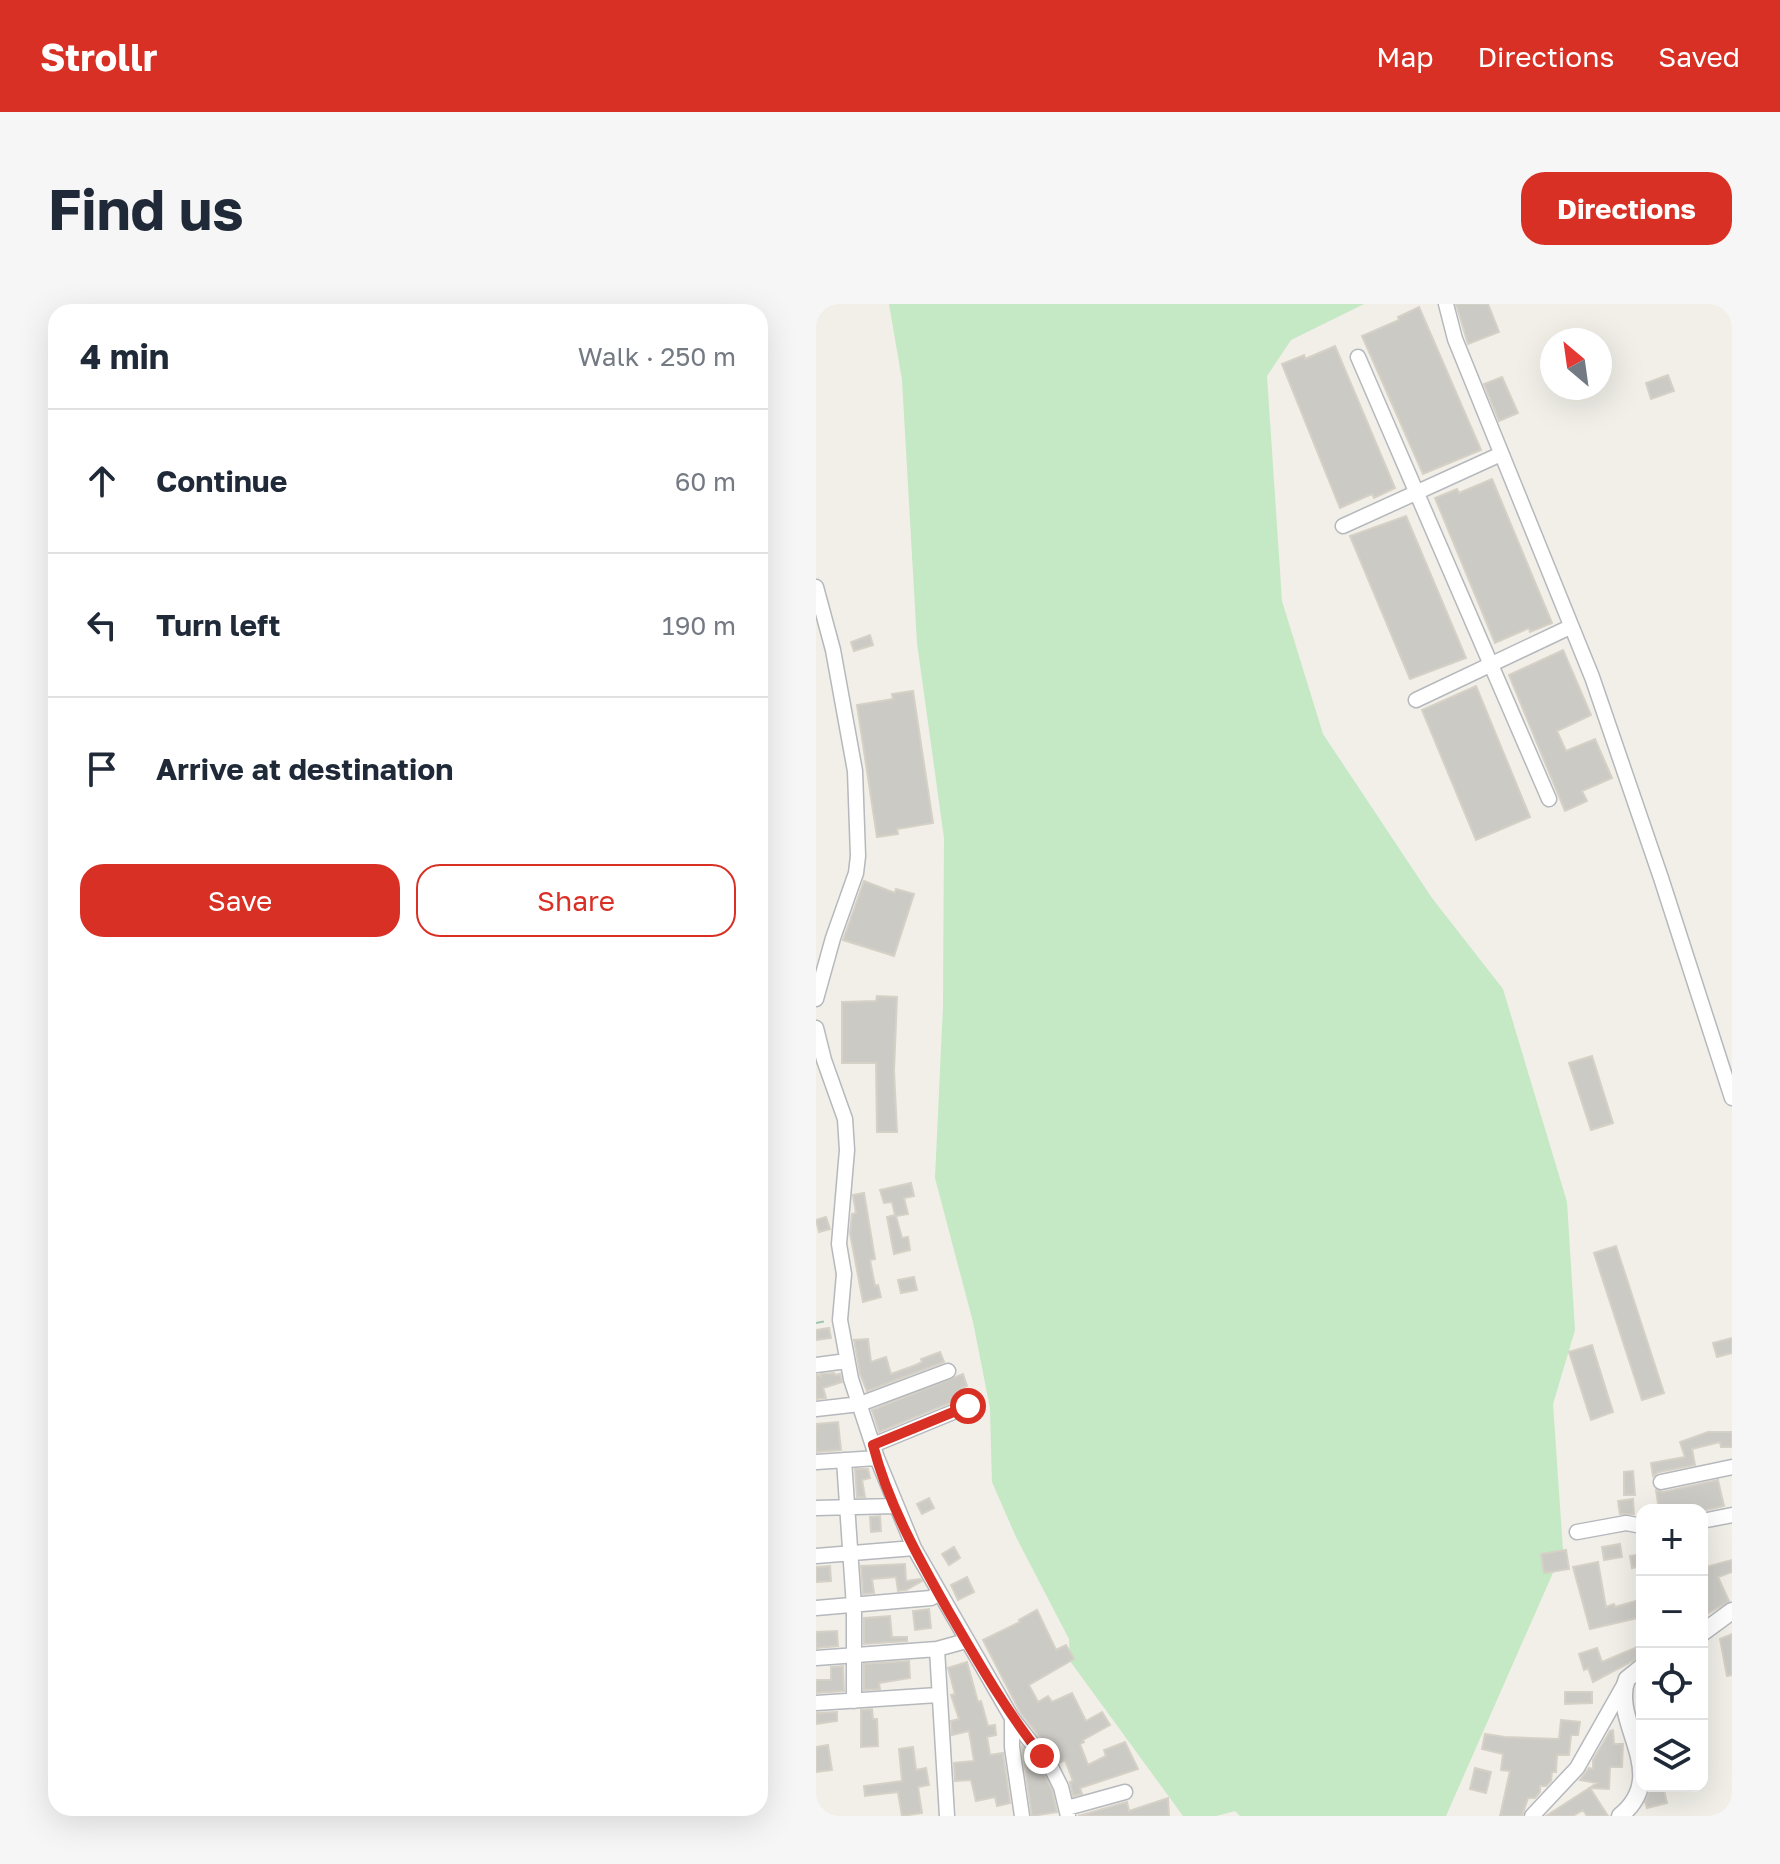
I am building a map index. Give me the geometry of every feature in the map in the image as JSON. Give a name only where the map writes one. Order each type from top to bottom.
[{"type":"street","points":[[1446,304],[1455,339],[1592,677],[1732,1098]]},
{"type":"street","points":[[1358,357],[1549,799]]},
{"type":"street","points":[[1343,526],[1501,454]]},
{"type":"street","points":[[816,587],[833,650],[855,771],[858,856],[856,873],[816,999]]},
{"type":"street","points":[[1416,700],[1570,627]]},
{"type":"street","points":[[816,1028],[845,1119],[847,1150],[839,1244],[844,1274],[840,1320],[847,1361],[895,1506],[914,1548],[966,1641],[1012,1718],[1052,1769],[1068,1812],[1125,1792]]},
{"type":"street","points":[[816,1365],[847,1361]]},
{"type":"street","points":[[816,1409],[860,1404],[948,1371]]},
{"type":"street","points":[[816,1462],[844,1460],[875,1452],[968,1406]]},
{"type":"street","points":[[844,1460],[854,1607],[854,1701]]},
{"type":"street","points":[[1661,1482],[1732,1467]]},
{"type":"street","points":[[816,1508],[895,1506]]},
{"type":"street","points":[[1708,1520],[1732,1515]]},
{"type":"street","points":[[1577,1532],[1626,1523],[1636,1525]]},
{"type":"street","points":[[816,1556],[914,1548]]},
{"type":"street","points":[[816,1608],[931,1598],[939,1593]]},
{"type":"street","points":[[1708,1624],[1732,1611]]},
{"type":"street","points":[[816,1658],[937,1649],[966,1641]]},
{"type":"street","points":[[937,1649],[947,1816]]},
{"type":"street","points":[[1532,1816],[1577,1768],[1624,1685],[1636,1671]]},
{"type":"street","points":[[1620,1816],[1633,1805],[1642,1780],[1624,1685]]},
{"type":"street","points":[[816,1703],[938,1695]]},
{"type":"street","points":[[1012,1718],[1012,1747],[1022,1816]]},
{"type":"green space","points":[[889,304],[1364,304],[1291,340],[1267,376],[1282,601],[1323,734],[1432,898],[1503,989],[1567,1202],[1575,1330],[1553,1404],[1563,1550],[1446,1816],[1240,1816],[1235,1811],[1216,1816],[1183,1816],[1070,1661],[1069,1639],[1016,1537],[992,1482],[990,1408],[973,1322],[935,1178],[943,1006],[944,838],[917,643],[902,380]]},
{"type":"building","points":[[1456,304],[1488,304],[1499,332],[1468,344]]},
{"type":"building","points":[[1419,307],[1481,450],[1423,474],[1362,336],[1399,320],[1398,317]]},
{"type":"building","points":[[1335,346],[1395,488],[1340,508],[1282,364],[1304,355],[1305,359]]},
{"type":"building","points":[[1668,375],[1674,391],[1651,399],[1646,383]]},
{"type":"building","points":[[1502,377],[1518,413],[1499,421],[1484,384]]},
{"type":"building","points":[[1492,479],[1552,623],[1530,632],[1529,628],[1495,643],[1435,498],[1457,489],[1459,493]]},
{"type":"building","points":[[1406,516],[1466,658],[1410,679],[1350,536]]},
{"type":"building","points":[[870,635],[873,645],[854,651],[851,642]]},
{"type":"building","points":[[1563,650],[1591,715],[1557,731],[1566,751],[1595,739],[1612,778],[1582,791],[1587,801],[1565,811],[1509,675]]},
{"type":"building","points":[[1476,686],[1530,817],[1476,840],[1422,710]]},
{"type":"building","points":[[913,691],[933,823],[897,829],[898,834],[877,837],[857,705],[893,699],[892,694]]},
{"type":"building","points":[[864,881],[895,893],[896,889],[914,894],[894,956],[843,940]]},
{"type":"building","points":[[877,996],[897,997],[894,1071],[897,1132],[877,1132],[876,1063],[842,1063],[842,1002],[876,1001]]},
{"type":"building","points":[[1592,1056],[1613,1123],[1591,1130],[1569,1063]]},
{"type":"building","points":[[911,1183],[914,1196],[904,1198],[908,1214],[896,1216],[902,1238],[908,1237],[910,1250],[894,1254],[887,1217],[895,1215],[892,1202],[884,1203],[880,1190]]},
{"type":"building","points":[[864,1193],[875,1259],[870,1260],[875,1286],[878,1285],[881,1297],[863,1302],[850,1233],[852,1214],[856,1213],[853,1195]]},
{"type":"building","points":[[826,1217],[830,1229],[819,1232],[816,1220]]},
{"type":"building","points":[[1616,1246],[1664,1393],[1642,1400],[1594,1253]]},
{"type":"building","points":[[914,1277],[917,1290],[901,1293],[898,1280]]},
{"type":"building","points":[[829,1328],[831,1338],[816,1340],[816,1330]]},
{"type":"building","points":[[1732,1338],[1732,1353],[1717,1357],[1713,1343]]},
{"type":"building","points":[[868,1339],[871,1362],[886,1357],[891,1374],[940,1352],[944,1362],[867,1391],[860,1374],[854,1340]]},
{"type":"building","points":[[1592,1345],[1613,1412],[1591,1420],[1569,1352]]},
{"type":"building","points":[[821,1374],[840,1374],[842,1382],[823,1388],[826,1398],[816,1399],[816,1375],[821,1378]]},
{"type":"building","points":[[963,1374],[967,1386],[962,1388],[964,1397],[879,1432],[872,1410]]},
{"type":"building","points":[[838,1422],[841,1450],[816,1452],[816,1424]]},
{"type":"building","points":[[1708,1432],[1732,1432],[1732,1447],[1721,1447],[1720,1442],[1692,1449],[1695,1465],[1653,1476],[1651,1463],[1685,1457],[1680,1442]]},
{"type":"building","points":[[855,1469],[868,1469],[870,1478],[862,1480],[865,1497],[857,1497]]},
{"type":"building","points":[[1633,1471],[1635,1495],[1624,1495],[1624,1472]]},
{"type":"building","points":[[1718,1480],[1724,1506],[1708,1510],[1708,1504],[1658,1504],[1656,1490],[1663,1492]]},
{"type":"building","points":[[929,1498],[934,1508],[922,1514],[917,1504]]},
{"type":"building","points":[[1633,1499],[1634,1514],[1620,1514],[1618,1501]]},
{"type":"building","points":[[880,1516],[881,1531],[871,1532],[870,1517]]},
{"type":"building","points":[[1620,1544],[1622,1557],[1604,1560],[1602,1547]]},
{"type":"building","points":[[954,1547],[960,1558],[949,1565],[942,1554]]},
{"type":"building","points":[[1566,1550],[1569,1569],[1544,1573],[1541,1554]]},
{"type":"building","points":[[1636,1555],[1636,1567],[1632,1568],[1630,1556]]},
{"type":"building","points":[[1732,1560],[1732,1572],[1718,1577],[1729,1601],[1708,1613],[1708,1576],[1708,1566]]},
{"type":"building","points":[[1598,1562],[1606,1607],[1636,1601],[1636,1618],[1590,1629],[1573,1567]]},
{"type":"building","points":[[905,1564],[906,1581],[922,1581],[898,1591],[896,1577],[872,1579],[874,1593],[863,1594],[861,1566]]},
{"type":"building","points":[[830,1566],[831,1581],[816,1582],[816,1567]]},
{"type":"building","points":[[967,1577],[974,1592],[958,1600],[951,1585]]},
{"type":"building","points":[[929,1609],[931,1628],[915,1630],[913,1611]]},
{"type":"building","points":[[1037,1610],[1056,1650],[1066,1645],[1074,1659],[1029,1685],[1038,1702],[1048,1696],[1052,1702],[1072,1693],[1086,1721],[1102,1712],[1110,1725],[1080,1744],[1088,1765],[1106,1756],[1104,1750],[1125,1742],[1138,1769],[1080,1788],[1082,1794],[1073,1796],[1070,1782],[1073,1781],[1065,1760],[1060,1763],[1020,1712],[983,1640]]},
{"type":"building","points":[[890,1616],[892,1637],[907,1637],[907,1641],[864,1644],[864,1618]]},
{"type":"building","points":[[837,1631],[838,1646],[816,1648],[816,1632]]},
{"type":"building","points":[[1732,1634],[1732,1675],[1727,1676],[1720,1639]]},
{"type":"building","points":[[1597,1648],[1602,1662],[1636,1648],[1636,1659],[1593,1682],[1588,1668],[1584,1670],[1579,1654]]},
{"type":"building","points":[[909,1661],[910,1678],[879,1683],[880,1689],[864,1690],[864,1664]]},
{"type":"building","points":[[967,1662],[988,1726],[995,1725],[996,1735],[987,1737],[990,1755],[1003,1753],[1010,1803],[997,1806],[995,1797],[976,1801],[971,1780],[955,1781],[954,1763],[974,1761],[969,1731],[952,1735],[951,1721],[959,1719],[951,1695],[955,1694],[948,1668]]},
{"type":"building","points":[[843,1666],[844,1691],[816,1693],[816,1680],[831,1680],[831,1667]]},
{"type":"building","points":[[1565,1692],[1592,1692],[1592,1703],[1565,1704]]},
{"type":"building","points":[[872,1709],[873,1719],[877,1719],[878,1746],[861,1747],[861,1710]]},
{"type":"building","points":[[837,1712],[837,1721],[816,1724],[816,1713]]},
{"type":"building","points":[[1561,1720],[1580,1722],[1578,1735],[1571,1735],[1569,1755],[1557,1755],[1556,1772],[1552,1772],[1551,1781],[1546,1786],[1540,1786],[1535,1798],[1528,1798],[1522,1816],[1500,1816],[1510,1771],[1501,1770],[1503,1754],[1482,1749],[1485,1734],[1559,1739]]},
{"type":"building","points":[[1613,1730],[1614,1744],[1623,1744],[1622,1767],[1610,1767],[1609,1789],[1590,1788],[1608,1816],[1587,1816],[1583,1810],[1573,1816],[1546,1816],[1597,1783],[1580,1780],[1589,1768],[1593,1769],[1593,1760]]},
{"type":"building","points":[[828,1745],[832,1770],[816,1772],[816,1747]]},
{"type":"building","points":[[913,1747],[916,1770],[926,1768],[929,1785],[918,1787],[922,1813],[902,1816],[898,1792],[865,1796],[864,1786],[902,1781],[899,1749]]},
{"type":"building","points":[[1022,1747],[1044,1774],[1057,1812],[1032,1816]]},
{"type":"building","points":[[1475,1768],[1491,1772],[1486,1793],[1470,1789]]},
{"type":"building","points":[[1649,1792],[1664,1792],[1667,1803],[1647,1808],[1645,1802]]},
{"type":"building","points":[[1168,1798],[1169,1816],[1078,1816],[1127,1802],[1129,1811]]},
{"type":"route","points":[[968,1406],[873,1445],[914,1548],[1012,1718],[1042,1756]]}]
